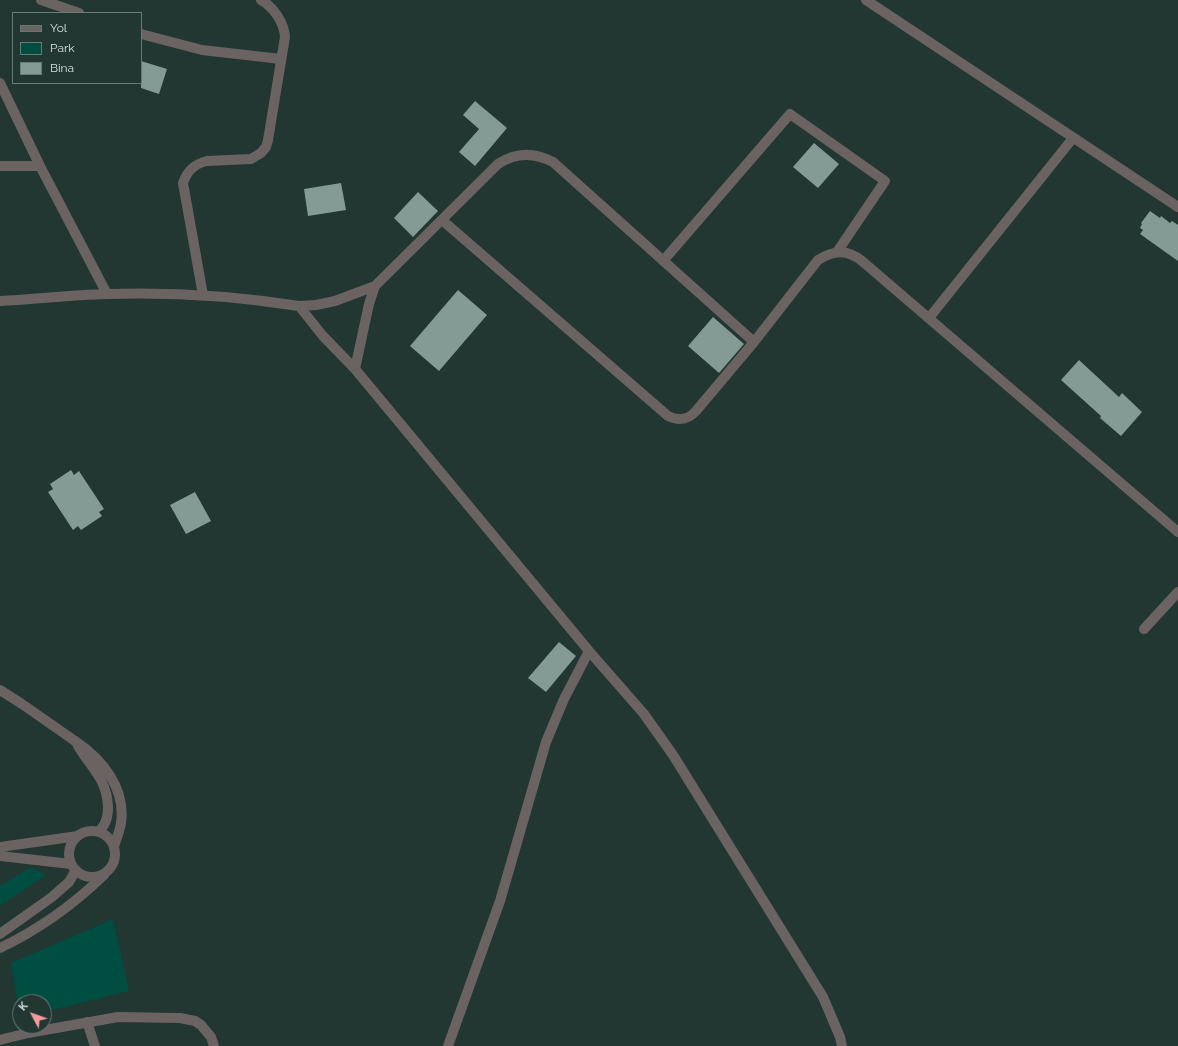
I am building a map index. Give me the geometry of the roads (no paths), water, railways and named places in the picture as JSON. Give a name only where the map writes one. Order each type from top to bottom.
[{"type":"street","points":[[41,0],[76,12]]},
{"type":"street","points":[[203,295],[183,183],[191,169],[201,163],[207,161],[251,159],[261,153],[266,147],[285,37],[283,25],[270,7],[261,0]]},
{"type":"street","points":[[866,0],[1178,207]]},
{"type":"street","points":[[142,34],[202,50],[281,58]]},
{"type":"street","points":[[0,83],[40,166],[107,294]]},
{"type":"street","points":[[663,261],[790,114],[885,181],[837,252]]},
{"type":"street","points":[[929,318],[1073,138]]},
{"type":"street","points":[[0,301],[107,294],[203,295],[299,306],[316,305],[335,301],[375,286],[498,164],[515,156],[532,154],[553,162],[754,342]]},
{"type":"street","points":[[0,166],[40,166]]},
{"type":"street","points":[[442,220],[668,416],[683,419],[693,415],[754,342],[818,260],[830,253],[837,252],[850,254],[857,257],[929,318],[1178,532]]},
{"type":"street","points":[[354,369],[369,304],[375,286]]},
{"type":"street","points":[[299,306],[323,336],[354,369],[589,651],[644,714],[673,755],[823,997],[840,1036],[842,1046]]},
{"type":"street","points":[[1144,628],[1178,592]]},
{"type":"street","points":[[448,1046],[500,901],[546,742],[564,699],[589,651]]},
{"type":"street","points":[[0,690],[87,750],[100,762],[113,779],[121,801],[121,823],[114,847]]},
{"type":"street","points":[[75,741],[82,754],[93,766],[102,782],[107,798],[108,815],[105,825],[99,832]]},
{"type":"street","points":[[0,846],[78,836],[91,831],[99,832],[110,840],[114,847],[115,854],[114,862],[110,869],[84,894],[61,912],[0,948]]},
{"type":"street","points":[[78,836],[70,848],[69,856],[73,867],[82,875],[89,877],[97,877],[104,874]]},
{"type":"street","points":[[0,856],[73,867]]},
{"type":"street","points":[[0,934],[64,887],[69,882],[73,867]]},
{"type":"street","points":[[0,1040],[28,1033],[118,1017],[180,1018],[188,1019],[201,1026],[207,1031],[214,1046]]},
{"type":"street","points":[[87,1022],[95,1046]]}]
